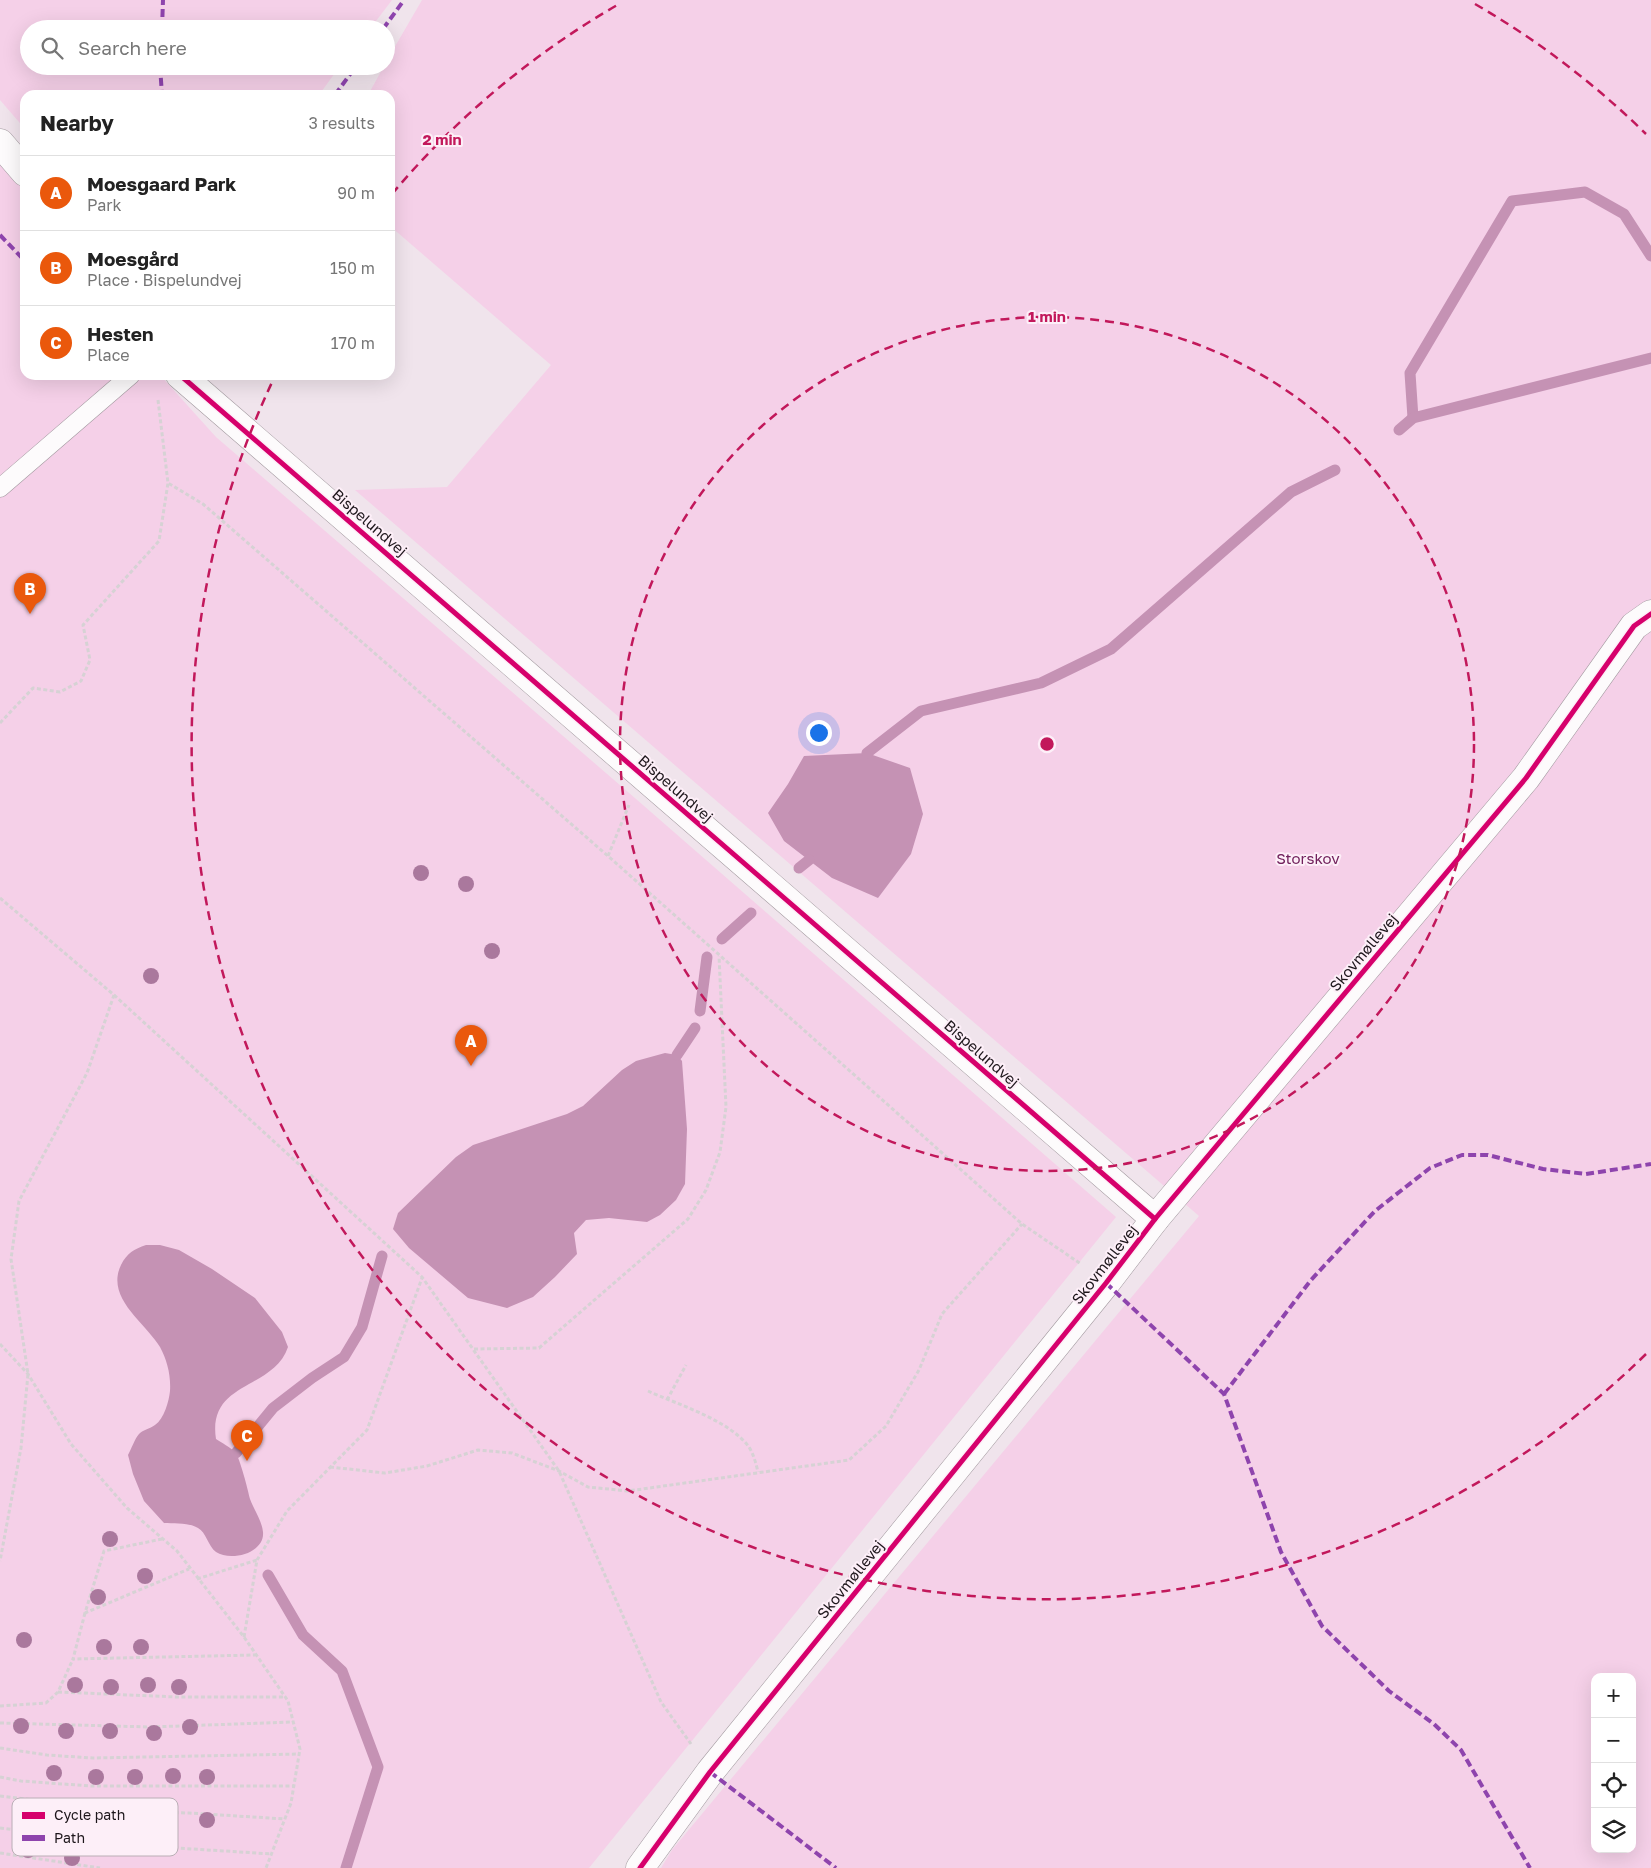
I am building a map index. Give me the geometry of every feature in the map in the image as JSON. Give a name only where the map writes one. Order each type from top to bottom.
[{"type":"street","points":[[0,143],[20,166]]},
{"type":"street","name":"Bispelundvej","points":[[186,380],[1155,1219]]},
{"type":"street","name":"Skovmøllevej","points":[[640,1868],[710,1772],[1106,1283],[1155,1219],[1526,778],[1634,626],[1651,614]]},
{"type":"lane","points":[[0,488],[126,380]]},
{"type":"path","points":[[0,723],[33,688],[60,692],[80,681],[90,660],[83,625],[160,541],[168,483],[158,400],[136,380]]},
{"type":"path","points":[[168,483],[204,504],[608,856],[1022,1224],[1072,1257],[1106,1283]]},
{"type":"path","points":[[608,856],[632,796],[639,772]]},
{"type":"path","points":[[0,898],[114,995],[422,1277],[559,1471],[661,1702],[710,1772]]},
{"type":"path","points":[[473,1349],[539,1348],[688,1218],[706,1190],[720,1152],[726,1107],[719,956]]},
{"type":"path","points":[[0,1561],[21,1448],[28,1374],[11,1259],[19,1201],[87,1073],[114,995]]},
{"type":"path","points":[[330,1467],[385,1473],[426,1466],[478,1450],[512,1454],[559,1471],[588,1487],[628,1491],[849,1460],[886,1426],[919,1370],[942,1314],[1022,1224]]},
{"type":"path","points":[[244,1637],[257,1560],[287,1511],[367,1430],[422,1277]]},
{"type":"path","points":[[0,1344],[28,1374],[72,1444],[127,1508],[177,1551],[197,1580],[244,1637],[285,1697],[300,1749],[291,1803],[266,1868]]},
{"type":"path","points":[[667,1400],[686,1365]]},
{"type":"path","points":[[648,1391],[723,1425],[736,1434],[749,1447],[758,1472]]},
{"type":"path","points":[[0,1706],[46,1703],[58,1692],[73,1659],[104,1551],[162,1538]]},
{"type":"path","points":[[197,1580],[257,1560]]},
{"type":"path","points":[[85,1613],[189,1568]]},
{"type":"path","points":[[73,1659],[256,1655]]},
{"type":"path","points":[[58,1692],[177,1697],[285,1697]]},
{"type":"path","points":[[0,1723],[151,1727],[293,1722]]},
{"type":"path","points":[[0,1748],[47,1755],[93,1758],[299,1754]]},
{"type":"path","points":[[0,1777],[21,1781],[91,1786],[294,1786]]},
{"type":"path","points":[[0,1796],[17,1798]]},
{"type":"path","points":[[178,1813],[285,1819]]},
{"type":"path","points":[[178,1848],[272,1854]]},
{"type":"path","points":[[20,1856],[100,1868]]},
{"type":"green space","points":[[0,0],[392,0],[377,20],[20,20],[20,75],[333,75],[323,90],[20,90],[20,123],[0,100]]},
{"type":"green space","name":"Storskov","points":[[422,0],[1651,0],[1651,1868],[661,1868],[672,1850],[1199,1216],[355,490],[447,487],[551,365],[395,230],[395,90],[371,90],[379,75],[395,75],[395,46]]},
{"type":"green space","points":[[0,165],[7,169],[20,186],[20,380],[165,380],[216,437],[628,792],[1116,1217],[589,1868],[0,1868]]},
{"type":"shaded area","points":[[867,753],[910,768],[923,814],[911,854],[878,898],[832,878],[784,841],[768,813],[804,756]]},
{"type":"shaded area","points":[[665,1053],[677,1055],[682,1061],[687,1129],[685,1184],[676,1200],[660,1215],[647,1222],[609,1218],[586,1220],[574,1233],[577,1254],[533,1297],[507,1308],[468,1298],[409,1248],[393,1229],[398,1213],[456,1157],[473,1145],[567,1114],[583,1106],[622,1070],[636,1061]]},
{"type":"shaded area","points":[[146,1245],[160,1245],[179,1250],[212,1269],[255,1298],[282,1332],[288,1347],[281,1361],[270,1371],[243,1387],[221,1406],[216,1420],[216,1439],[231,1448],[237,1455],[250,1499],[260,1520],[263,1532],[259,1545],[246,1554],[238,1556],[222,1555],[213,1549],[198,1528],[185,1524],[164,1523],[144,1501],[133,1474],[128,1455],[139,1434],[151,1428],[161,1419],[170,1391],[168,1368],[160,1347],[129,1309],[118,1288],[118,1277],[123,1261],[131,1252]]},
{"type":"waterway","points":[[1413,418],[1410,373],[1512,201],[1585,192],[1624,214],[1651,256]]},
{"type":"waterway","points":[[1399,430],[1413,418],[1651,358]]},
{"type":"waterway","points":[[867,753],[921,711],[1041,683],[1111,649],[1291,492],[1335,470]]},
{"type":"waterway","points":[[799,868],[809,860]]},
{"type":"waterway","points":[[722,939],[751,913]]},
{"type":"waterway","points":[[700,1011],[707,957]]},
{"type":"waterway","points":[[677,1055],[695,1028]]},
{"type":"waterway","points":[[236,1453],[273,1408],[312,1378],[344,1357],[362,1327],[382,1256]]},
{"type":"waterway","points":[[268,1575],[303,1635],[342,1671],[378,1767],[346,1868]]},
{"type":"marked path","points":[[162,20],[163,0]]},
{"type":"marked path","points":[[390,20],[404,0]]},
{"type":"marked path","points":[[161,75],[162,90]]},
{"type":"marked path","points":[[339,90],[349,75]]},
{"type":"marked path","points":[[0,235],[20,256]]},
{"type":"marked path","points":[[1224,1394],[1311,1280],[1375,1211],[1430,1168],[1462,1155],[1488,1155],[1543,1169],[1586,1174],[1651,1164]]},
{"type":"marked path","points":[[1106,1283],[1224,1394],[1281,1552],[1322,1626],[1389,1691],[1434,1724],[1461,1750],[1530,1868]]},
{"type":"marked path","points":[[710,1772],[836,1868]]},
{"type":"cycle path","points":[[186,380],[1155,1219]]},
{"type":"cycle path","points":[[640,1868],[710,1772],[1106,1283],[1155,1219],[1526,778],[1634,626],[1651,614]]},
{"type":"place","name":"Moesgård","points":[[30,614]]},
{"type":"place","name":"Moesgaard Park","points":[[471,1066]]},
{"type":"place","name":"Hesten","points":[[247,1461]]}]
